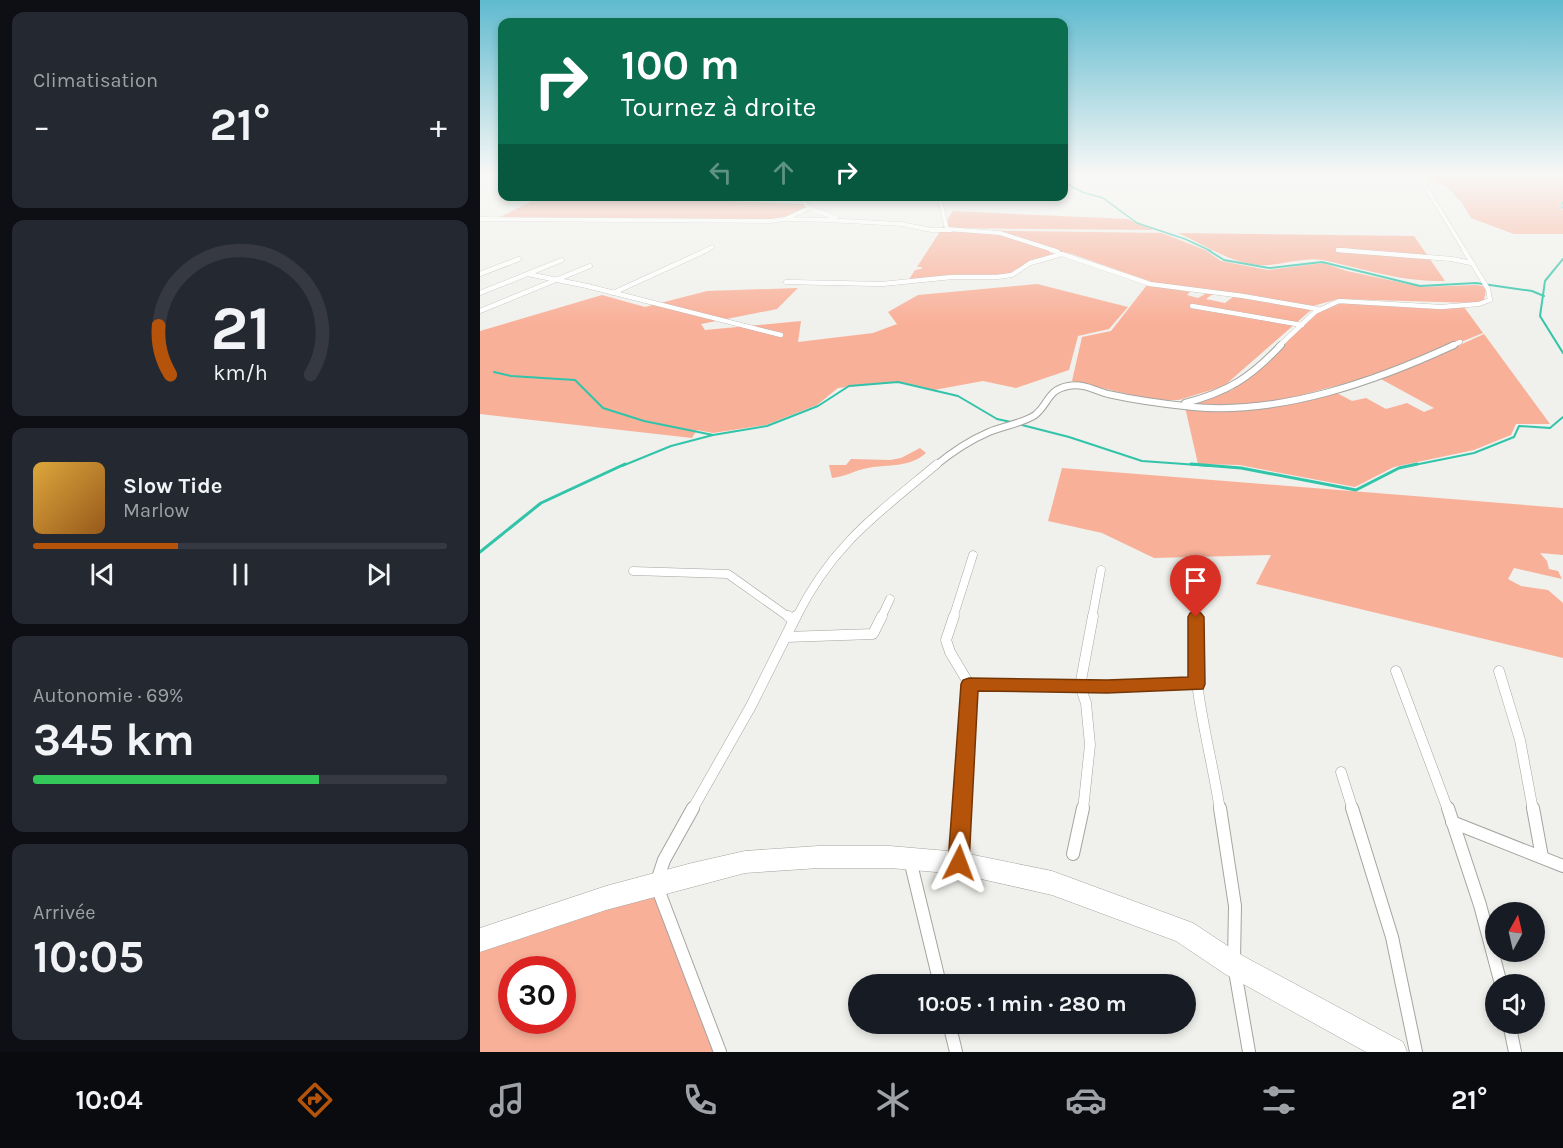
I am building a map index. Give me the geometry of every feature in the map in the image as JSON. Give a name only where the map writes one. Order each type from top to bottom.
[{"type":"highway","points":[[480,940],[606,898],[745,862],[775,859],[909,858],[959,863],[1052,883],[1184,932],[1234,965],[1393,1052]]},
{"type":"street","points":[[907,225],[931,230],[1000,233],[1150,284],[1228,293],[1318,309]]},
{"type":"street","points":[[946,225],[951,230]]},
{"type":"street","points":[[1181,404],[1229,389],[1253,373],[1318,309],[1328,304],[1339,302],[1438,306],[1487,302],[1490,294],[1448,225]]},
{"type":"street","points":[[613,293],[712,247]]},
{"type":"street","points":[[1338,250],[1452,259],[1471,263]]},
{"type":"street","points":[[786,282],[882,284],[952,277],[997,277],[1011,275],[1030,263],[1062,254]]},
{"type":"street","points":[[480,274],[519,259]]},
{"type":"street","points":[[480,293],[562,260]]},
{"type":"street","points":[[480,311],[590,266]]},
{"type":"street","points":[[528,274],[781,335]]},
{"type":"street","points":[[1192,306],[1302,324]]},
{"type":"street","points":[[720,1052],[656,884],[664,860],[752,706],[793,621],[827,564],[862,526],[949,453],[987,433],[1038,412],[1055,390],[1075,385],[1135,400],[1224,409],[1247,408],[1277,404],[1359,382],[1412,364],[1460,342]]},
{"type":"street","points":[[959,863],[969,684],[966,674],[948,653],[946,640],[973,555]]},
{"type":"street","points":[[1073,854],[1082,823],[1091,732],[1086,697],[1080,686],[1101,570]]},
{"type":"street","points":[[633,571],[728,574],[793,621]]},
{"type":"street","points":[[786,637],[873,634],[890,599]]},
{"type":"street","points":[[1197,601],[1194,633],[1197,684],[1218,797],[1234,906],[1234,965],[1249,1052]]},
{"type":"street","points":[[1396,671],[1452,822],[1494,951],[1499,974]]},
{"type":"street","points":[[1499,671],[1520,740],[1542,857]]},
{"type":"street","points":[[969,684],[1080,686],[1197,684]]},
{"type":"street","points":[[1341,772],[1392,937],[1416,1052]]},
{"type":"street","points":[[1452,822],[1563,866]]},
{"type":"street","points":[[909,858],[938,974]]},
{"type":"street","points":[[952,1034],[956,1052]]},
{"type":"street","points":[[1511,1034],[1515,1052]]},
{"type":"shaded area","points":[[944,225],[1142,225],[1154,230],[942,228]]},
{"type":"shaded area","points":[[1490,225],[1563,225],[1563,234],[1514,234]]},
{"type":"shaded area","points":[[941,230],[1162,233],[1205,250],[1221,261],[1268,270],[1323,263],[1347,271],[1422,287],[1476,285],[1483,286],[1486,290],[1484,300],[1474,303],[1338,299],[1313,306],[1154,283],[1072,254],[1058,252],[1029,262],[1008,274],[908,281],[915,270],[921,269],[922,267],[917,267]]},
{"type":"shaded area","points":[[1178,233],[1414,236],[1445,281],[1398,277],[1316,259],[1256,265],[1222,255]]},
{"type":"shaded area","points":[[1037,284],[1128,307],[1109,329],[1078,336],[1069,370],[1016,388],[983,381],[934,390],[898,382],[838,388],[817,405],[766,425],[713,433],[697,430],[692,438],[480,414],[480,331],[602,295],[645,307],[707,291],[798,288],[777,309],[701,324],[705,330],[801,321],[798,342],[873,333],[897,324],[888,312],[918,295]]},
{"type":"shaded area","points":[[1147,285],[1190,292],[1187,295],[1198,298],[1207,293],[1213,294],[1206,299],[1225,303],[1234,296],[1311,310],[1224,386],[1179,400],[1153,400],[1072,381],[1082,337],[1111,331]]},
{"type":"shaded area","points":[[1340,303],[1464,307],[1483,333],[1409,363],[1354,381],[1275,402],[1245,406],[1189,404],[1232,390],[1323,308]]},
{"type":"shaded area","points":[[1484,334],[1550,424],[1516,424],[1511,435],[1474,450],[1394,467],[1355,487],[1239,465],[1198,464],[1185,407],[1250,410],[1281,405],[1333,391],[1352,401],[1366,398],[1386,409],[1407,403],[1424,412],[1434,408],[1379,378],[1416,365]]},
{"type":"shaded area","points":[[920,448],[926,453],[913,461],[863,469],[832,478],[829,465],[846,465],[851,459],[901,458]]},
{"type":"shaded area","points":[[1062,468],[1563,508],[1563,555],[1540,553],[1547,561],[1549,569],[1558,571],[1562,579],[1514,568],[1508,579],[1521,586],[1548,590],[1563,603],[1563,658],[1256,584],[1271,555],[1154,558],[1102,533],[1048,521]]},
{"type":"shaded area","points":[[656,884],[714,1052],[480,1052],[480,941]]},
{"type":"waterway","points":[[1143,225],[1185,239],[1211,251]]},
{"type":"waterway","points":[[1208,250],[1224,260],[1269,268],[1322,262],[1420,286],[1476,283],[1532,291],[1543,296]]},
{"type":"waterway","points":[[1543,296],[1545,281],[1563,259]]},
{"type":"waterway","points":[[1543,296],[1540,316],[1563,353]]},
{"type":"waterway","points":[[494,372],[511,376],[575,380],[603,408],[644,421],[713,435]]},
{"type":"waterway","points":[[713,435],[767,426],[818,406],[849,386],[898,382],[958,396],[997,419],[1011,422]]},
{"type":"waterway","points":[[1409,466],[1474,453],[1514,437],[1519,426],[1550,428],[1563,417]]},
{"type":"waterway","points":[[1018,424],[1069,437],[1142,461],[1212,466]]},
{"type":"waterway","points":[[622,466],[671,446],[713,435]]},
{"type":"waterway","points":[[480,552],[541,503],[625,464]]},
{"type":"waterway","points":[[1191,464],[1241,468],[1356,490],[1399,468],[1417,464]]},
{"type":"route","points":[[959,863],[969,684],[1107,686],[1197,684],[1194,633],[1196,617]]}]
